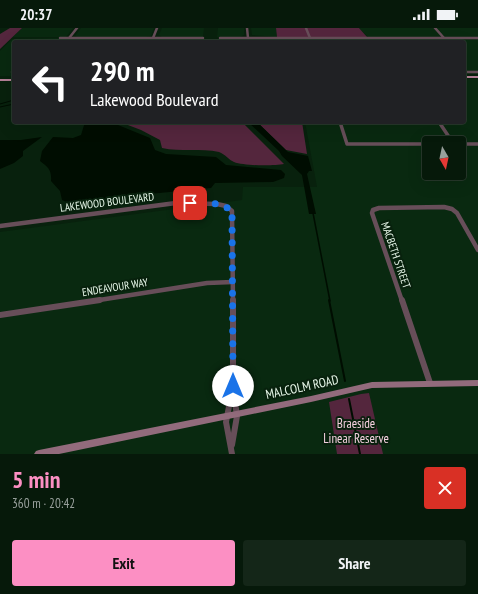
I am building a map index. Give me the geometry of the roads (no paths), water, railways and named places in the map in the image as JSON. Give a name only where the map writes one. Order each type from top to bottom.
[{"type":"main road","points":[[466,77],[478,77]]},
{"type":"main road","points":[[0,79],[12,79]]},
{"type":"street","points":[[69,38],[76,28]]},
{"type":"street","points":[[154,38],[157,28]]},
{"type":"street","points":[[247,28],[248,38]]},
{"type":"street","points":[[306,28],[310,38]]},
{"type":"street","points":[[435,28],[444,38]]},
{"type":"street","points":[[60,38],[203,38]]},
{"type":"street","points":[[220,38],[478,38]]},
{"type":"street","points":[[466,72],[478,72]]},
{"type":"street","points":[[341,124],[347,144],[422,144]]},
{"type":"street","points":[[440,124],[448,136]]},
{"type":"street","points":[[466,144],[478,144]]},
{"type":"street","name":"LAKEWOOD BOULEVARD","points":[[0,226],[176,204],[217,204],[226,206],[232,211],[233,386],[227,416],[227,428],[232,450]]},
{"type":"street","name":"MACBETH STREET","points":[[430,383],[372,213],[373,210],[379,208],[444,207],[452,209],[457,213],[478,250]]},
{"type":"street","name":"ENDEAVOUR WAY","points":[[0,315],[199,285],[233,282]]},
{"type":"street","name":"MALCOLM ROAD","points":[[39,454],[238,414],[362,387],[381,384],[478,383]]},
{"type":"street","name":"LAKEWOOD BOULEVARD","points":[[232,450],[238,414],[233,386]]},
{"type":"waterway","points":[[0,104],[12,101]]},
{"type":"waterway","points":[[0,107],[12,104]]},
{"type":"waterway","points":[[313,213],[330,301]]},
{"type":"waterway","points":[[329,300],[345,381]]},
{"type":"waterway","points":[[349,399],[360,454]]},
{"type":"park label","name":"Braeside Linear Reserve","points":[[356,430]]}]
